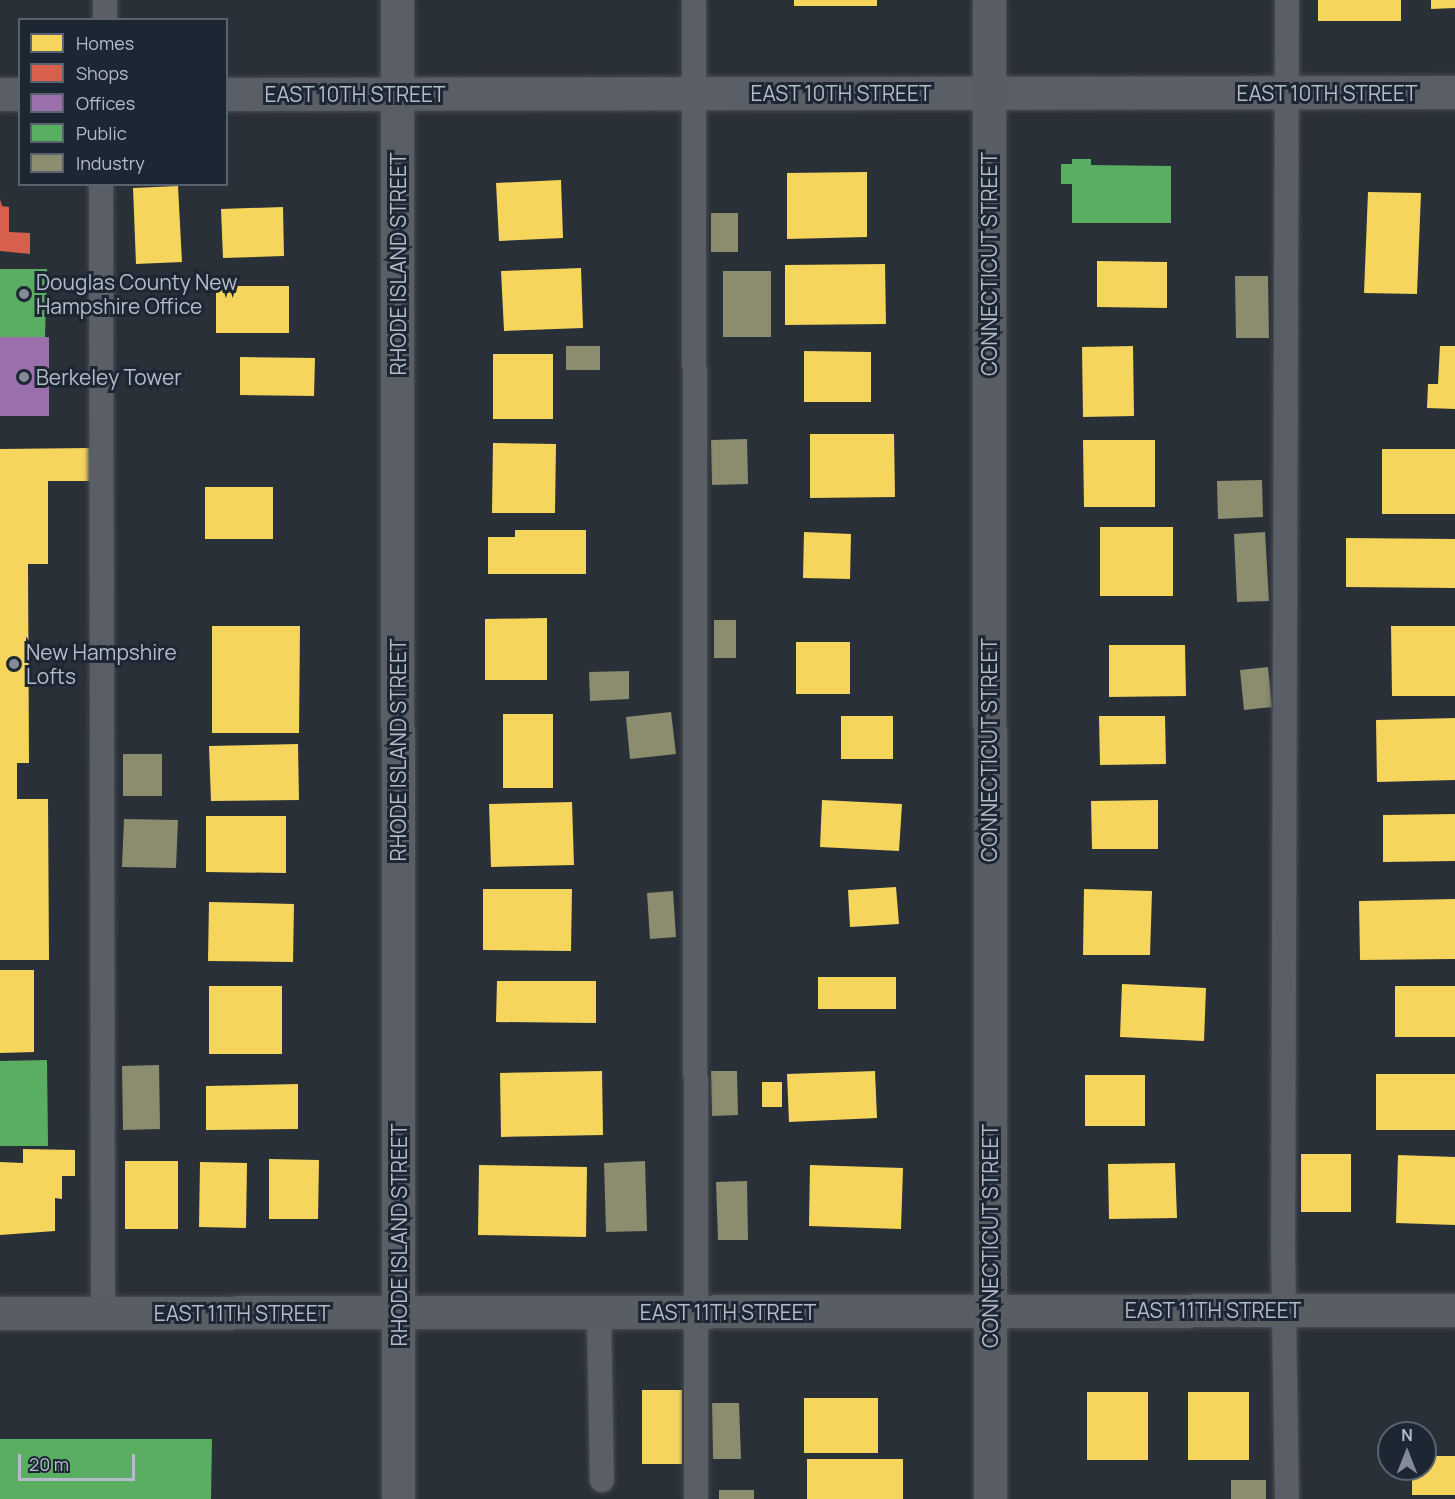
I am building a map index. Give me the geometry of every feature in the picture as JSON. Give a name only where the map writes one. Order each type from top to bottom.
[{"type":"street","name":"RHODE ISLAND STREET","points":[[397,0],[398,1499]]},
{"type":"street","name":"CONNECTICUT STREET","points":[[989,0],[990,1499]]},
{"type":"street","name":"EAST 10TH STREET","points":[[228,94],[1455,92]]},
{"type":"street","points":[[0,94],[18,94]]},
{"type":"street","name":"EAST 11TH STREET","points":[[0,1313],[1455,1310]]},
{"type":"lane","points":[[105,0],[105,18]]},
{"type":"lane","points":[[694,0],[696,1499]]},
{"type":"lane","points":[[1287,0],[1287,1499]]},
{"type":"lane","points":[[101,186],[103,1313]]},
{"type":"lane","points":[[599,1313],[602,1480]]},
{"type":"building: Homes","points":[[794,0],[877,0],[877,6],[794,6]]},
{"type":"building: Homes","points":[[1318,0],[1401,0],[1401,21],[1318,21]]},
{"type":"building: Homes","points":[[1431,0],[1455,0],[1455,8],[1431,9]]},
{"type":"building: Homes","points":[[867,172],[867,237],[787,239],[787,173]]},
{"type":"building: Homes","points":[[561,180],[563,238],[499,241],[496,183]]},
{"type":"building: Homes","points":[[178,186],[182,262],[136,264],[133,188]]},
{"type":"building: Homes","points":[[1368,192],[1421,193],[1417,294],[1364,293]]},
{"type":"building: Homes","points":[[283,207],[284,256],[223,258],[221,209]]},
{"type":"building: Homes","points":[[1097,261],[1167,262],[1167,308],[1097,307]]},
{"type":"building: Homes","points":[[885,264],[886,324],[785,325],[785,265]]},
{"type":"building: Homes","points":[[581,268],[583,328],[504,331],[501,271]]},
{"type":"building: Homes","points":[[216,286],[289,286],[289,333],[216,333]]},
{"type":"building: Homes","points":[[1133,346],[1134,416],[1083,417],[1082,347]]},
{"type":"building: Homes","points":[[1440,346],[1455,346],[1455,409],[1427,408],[1428,384],[1438,384]]},
{"type":"building: Homes","points":[[804,351],[871,352],[871,402],[804,402]]},
{"type":"building: Homes","points":[[493,354],[553,354],[553,419],[493,419]]},
{"type":"building: Homes","points":[[240,357],[315,358],[314,396],[240,395]]},
{"type":"building: Homes","points":[[810,434],[894,434],[895,497],[810,498]]},
{"type":"building: Homes","points":[[1083,440],[1155,440],[1155,507],[1084,507]]},
{"type":"building: Homes","points":[[493,443],[556,444],[555,513],[492,513]]},
{"type":"building: Homes","name":"New Hampshire Lofts","points":[[90,448],[90,481],[48,481],[48,564],[28,564],[29,763],[17,763],[17,799],[48,799],[49,960],[0,960],[0,449]]},
{"type":"building: Homes","points":[[1382,449],[1455,449],[1455,514],[1382,514]]},
{"type":"building: Homes","points":[[205,487],[273,487],[273,539],[205,539]]},
{"type":"building: Homes","points":[[1100,527],[1173,527],[1173,596],[1100,596]]},
{"type":"building: Homes","points":[[515,530],[586,530],[586,574],[488,574],[488,537],[515,537]]},
{"type":"building: Homes","points":[[804,532],[851,534],[850,579],[803,578]]},
{"type":"building: Homes","points":[[1346,538],[1455,539],[1455,588],[1346,587]]},
{"type":"building: Homes","points":[[547,618],[547,680],[485,680],[485,619]]},
{"type":"building: Homes","points":[[212,626],[300,626],[299,733],[212,733]]},
{"type":"building: Homes","points":[[1391,626],[1455,626],[1455,696],[1392,696]]},
{"type":"building: Homes","points":[[796,642],[850,642],[850,694],[796,694]]},
{"type":"building: Homes","points":[[1109,645],[1185,645],[1186,696],[1109,697]]},
{"type":"building: Homes","points":[[503,714],[553,714],[553,788],[503,788]]},
{"type":"building: Homes","points":[[841,716],[893,716],[893,759],[841,759]]},
{"type":"building: Homes","points":[[1099,716],[1165,716],[1166,764],[1100,765]]},
{"type":"building: Homes","points":[[1455,718],[1455,780],[1377,782],[1376,720]]},
{"type":"building: Homes","points":[[298,744],[299,800],[211,801],[209,746]]},
{"type":"building: Homes","points":[[822,800],[902,804],[899,851],[820,847]]},
{"type":"building: Homes","points":[[1158,800],[1158,849],[1092,849],[1091,801]]},
{"type":"building: Homes","points":[[572,802],[574,865],[491,867],[489,804]]},
{"type":"building: Homes","points":[[1455,814],[1455,861],[1383,862],[1383,815]]},
{"type":"building: Homes","points":[[206,816],[286,816],[286,873],[206,872]]},
{"type":"building: Homes","points":[[896,887],[899,924],[850,927],[848,890]]},
{"type":"building: Homes","points":[[483,889],[572,889],[571,951],[483,950]]},
{"type":"building: Homes","points":[[1084,889],[1152,891],[1150,955],[1083,955]]},
{"type":"building: Homes","points":[[1455,899],[1455,959],[1360,960],[1359,901]]},
{"type":"building: Homes","points":[[209,902],[294,904],[293,962],[208,961]]},
{"type":"building: Homes","points":[[0,970],[34,970],[34,1052],[0,1053]]},
{"type":"building: Homes","points":[[818,977],[896,977],[896,1009],[818,1009]]},
{"type":"building: Homes","points":[[497,981],[596,981],[596,1023],[496,1022]]},
{"type":"building: Homes","points":[[1122,984],[1206,988],[1204,1041],[1120,1037]]},
{"type":"building: Homes","points":[[209,986],[282,986],[282,1054],[209,1054]]},
{"type":"building: Homes","points":[[1395,986],[1455,986],[1455,1037],[1395,1037]]},
{"type":"building: Homes","points":[[602,1071],[603,1135],[501,1137],[500,1073]]},
{"type":"building: Homes","points":[[875,1071],[877,1118],[789,1122],[787,1074]]},
{"type":"building: Homes","points":[[1376,1074],[1455,1074],[1455,1130],[1376,1130]]},
{"type":"building: Homes","points":[[1085,1075],[1145,1075],[1145,1126],[1085,1126]]},
{"type":"building: Homes","points":[[762,1082],[782,1082],[782,1107],[762,1107]]},
{"type":"building: Homes","points":[[298,1084],[298,1129],[206,1130],[206,1086]]},
{"type":"building: Homes","points":[[23,1149],[75,1150],[75,1176],[62,1176],[62,1199],[55,1198],[55,1231],[0,1235],[0,1162],[23,1163]]},
{"type":"building: Homes","points":[[1301,1154],[1351,1154],[1351,1212],[1301,1212]]},
{"type":"building: Homes","points":[[1398,1155],[1455,1157],[1455,1225],[1396,1223]]},
{"type":"building: Homes","points":[[269,1159],[319,1160],[318,1219],[269,1219]]},
{"type":"building: Homes","points":[[125,1161],[178,1161],[178,1229],[125,1229]]},
{"type":"building: Homes","points":[[200,1162],[247,1163],[246,1228],[199,1227]]},
{"type":"building: Homes","points":[[1175,1163],[1177,1218],[1109,1219],[1108,1164]]},
{"type":"building: Homes","points":[[479,1165],[587,1167],[586,1237],[478,1235]]},
{"type":"building: Homes","points":[[810,1165],[903,1168],[901,1229],[809,1226]]},
{"type":"building: Homes","points":[[642,1390],[682,1390],[682,1464],[642,1464]]},
{"type":"building: Homes","points":[[1087,1392],[1148,1392],[1148,1460],[1087,1460]]},
{"type":"building: Homes","points":[[1188,1392],[1249,1392],[1249,1460],[1188,1460]]},
{"type":"building: Homes","points":[[804,1398],[878,1398],[878,1453],[804,1453]]},
{"type":"building: Homes","points":[[1437,1456],[1455,1456],[1455,1495],[1412,1495],[1412,1481],[1437,1481]]},
{"type":"building: Homes","points":[[807,1459],[903,1459],[903,1499],[807,1499]]},
{"type":"building: Shops","points":[[0,199],[2,206],[9,207],[9,232],[30,233],[30,254],[0,251]]},
{"type":"building: Offices","name":"Berkeley Tower","points":[[0,337],[49,337],[49,416],[0,416]]},
{"type":"building: Public","points":[[1072,159],[1091,159],[1091,165],[1171,166],[1171,223],[1072,223],[1072,184],[1061,184],[1061,164],[1072,164]]},
{"type":"building: Public","name":"Douglas County New Hampshire Office","points":[[0,269],[47,269],[45,337],[0,337]]},
{"type":"building: Public","points":[[47,1060],[48,1146],[0,1146],[0,1061]]},
{"type":"building: Public","points":[[0,1439],[212,1439],[211,1499],[0,1499]]},
{"type":"building: Industry","points":[[711,213],[738,213],[738,252],[711,252]]},
{"type":"building: Industry","points":[[723,271],[771,271],[771,337],[723,337]]},
{"type":"building: Industry","points":[[1235,276],[1268,276],[1269,338],[1236,338]]},
{"type":"building: Industry","points":[[566,346],[600,346],[600,370],[566,370]]},
{"type":"building: Industry","points":[[747,439],[748,484],[712,485],[711,440]]},
{"type":"building: Industry","points":[[1262,480],[1263,517],[1218,519],[1217,481]]},
{"type":"building: Industry","points":[[1265,532],[1269,601],[1237,602],[1234,534]]},
{"type":"building: Industry","points":[[714,620],[736,620],[736,658],[714,658]]},
{"type":"building: Industry","points":[[1268,667],[1272,707],[1244,710],[1240,670]]},
{"type":"building: Industry","points":[[629,671],[629,699],[590,701],[589,672]]},
{"type":"building: Industry","points":[[671,712],[676,754],[630,759],[626,717]]},
{"type":"building: Industry","points":[[123,754],[162,754],[162,796],[123,796]]},
{"type":"building: Industry","points":[[124,819],[178,820],[176,868],[122,867]]},
{"type":"building: Industry","points":[[673,891],[676,937],[650,939],[647,893]]},
{"type":"building: Industry","points":[[159,1065],[160,1129],[123,1130],[122,1066]]},
{"type":"building: Industry","points":[[711,1071],[737,1071],[738,1115],[712,1116]]},
{"type":"building: Industry","points":[[645,1161],[647,1231],[606,1232],[604,1163]]},
{"type":"building: Industry","points":[[747,1181],[748,1240],[718,1240],[716,1182]]},
{"type":"building: Industry","points":[[712,1403],[739,1403],[741,1459],[713,1459]]},
{"type":"building: Industry","points":[[1231,1480],[1266,1480],[1266,1499],[1231,1499]]},
{"type":"building: Industry","points":[[719,1490],[754,1490],[754,1499],[719,1499]]},
{"type":"place","name":"Douglas County New Hampshire Office","points":[[24,294]]},
{"type":"place","name":"Berkeley Tower","points":[[24,377]]},
{"type":"place","name":"New Hampshire Lofts","points":[[14,664]]}]
